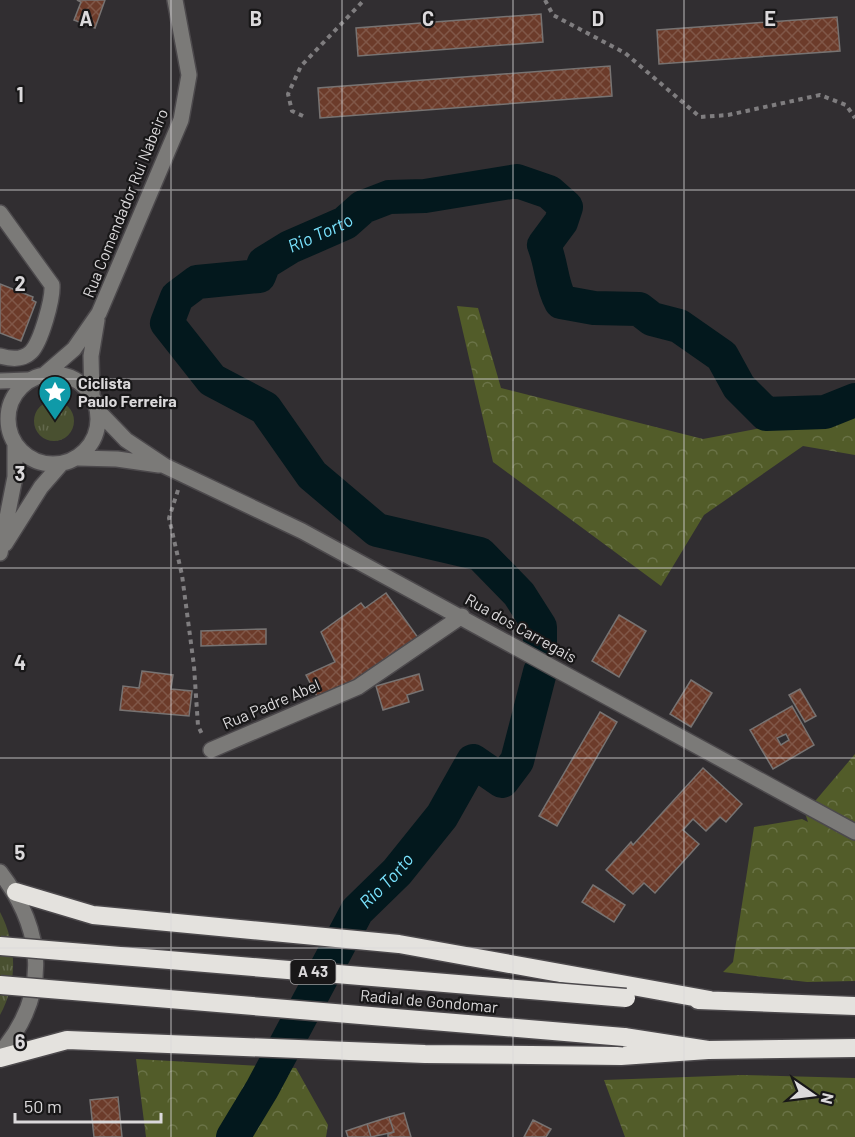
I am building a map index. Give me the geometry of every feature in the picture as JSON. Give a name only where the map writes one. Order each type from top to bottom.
[{"type":"highway","name":"A 43","points":[[16,892],[93,915],[399,944],[628,991]]},
{"type":"highway","name":"Radial de Gondomar","points":[[0,946],[628,991],[710,1000],[855,1006]]},
{"type":"highway","name":"Radial de Gondomar","points":[[0,985],[624,1037],[708,1050],[855,1048]]},
{"type":"highway","points":[[0,1058],[67,1040],[413,1053],[621,1056],[708,1050]]},
{"type":"street","name":"Rua Comendador Rui Nabeiro","points":[[45,374],[74,349],[99,313],[181,120],[189,75],[175,0]]},
{"type":"street","points":[[0,213],[52,285],[53,298],[33,351],[17,358],[0,356]]},
{"type":"street","name":"Rua Comendador Rui Nabeiro","points":[[92,394],[91,356],[99,313]]},
{"type":"street","points":[[0,381],[28,381],[45,374],[63,374],[79,382],[92,394],[98,411],[98,429],[91,446],[78,458],[61,464],[43,464],[27,457],[6,428]]},
{"type":"street","points":[[0,552],[15,477],[6,428],[8,409],[16,393],[28,381]]},
{"type":"street","name":"Rua dos Carregais","points":[[98,411],[126,440],[165,466],[302,531],[855,831]]},
{"type":"street","name":"Rua dos Carregais","points":[[78,458],[117,459],[165,466]]},
{"type":"street","points":[[0,552],[41,487],[61,464]]},
{"type":"street","name":"Rua Padre Abel","points":[[211,750],[358,687],[462,616]]},
{"type":"street","points":[[0,872],[16,892],[27,915],[34,940],[36,966],[33,992],[25,1017],[0,1053]]},
{"type":"path","points":[[303,116],[292,111],[288,94],[301,66],[364,0]]},
{"type":"path","points":[[545,0],[553,15],[625,53],[700,117],[728,115],[820,95],[846,105],[855,118]]},
{"type":"path","name":"Rua Padre Abel","points":[[185,476],[174,497],[170,518],[182,575],[194,666],[198,726],[211,750]]},
{"type":"green space","points":[[457,306],[478,308],[501,388],[703,439],[831,415],[855,407],[855,455],[803,446],[704,515],[661,586],[493,462]]},
{"type":"green space","points":[[54,401],[68,407],[74,421],[68,435],[54,441],[40,435],[34,421],[40,407]]},
{"type":"green space","points":[[855,754],[855,981],[807,982],[723,972],[733,962],[754,827],[802,819],[808,822],[805,813]]},
{"type":"green space","points":[[0,912],[10,937],[13,964],[10,990],[0,1015]]},
{"type":"green space","points":[[136,1059],[296,1068],[328,1125],[326,1137],[146,1137]]},
{"type":"green space","points":[[742,1075],[855,1078],[855,1137],[625,1137],[604,1080]]},
{"type":"building","points":[[77,0],[105,0],[95,28],[74,20],[81,2]]},
{"type":"building","points":[[541,14],[543,42],[358,56],[356,28]]},
{"type":"building","points":[[837,17],[840,51],[659,64],[657,30]]},
{"type":"building","points":[[610,66],[612,96],[320,118],[318,88]]},
{"type":"building","points":[[0,284],[33,297],[32,300],[36,302],[21,341],[0,333]]},
{"type":"building","points":[[386,593],[419,639],[365,679],[317,696],[306,675],[335,662],[321,632],[361,603],[365,608]]},
{"type":"building","points":[[619,615],[646,631],[619,677],[592,661]]},
{"type":"building","points":[[266,629],[266,644],[201,646],[201,631]]},
{"type":"building","points":[[142,671],[173,675],[171,689],[192,691],[189,716],[120,710],[123,686],[139,688]]},
{"type":"building","points":[[419,674],[423,690],[407,695],[409,702],[383,710],[376,686]]},
{"type":"building","points":[[691,680],[712,693],[691,727],[670,714]]},
{"type":"building","points":[[800,689],[816,716],[805,722],[789,695]]},
{"type":"building","points":[[792,706],[814,745],[773,769],[750,730]],"holes":[[[786,734],[789,740],[781,745],[777,738]]]},
{"type":"building","points":[[600,712],[617,722],[557,826],[539,816]]},
{"type":"building","points":[[703,768],[742,804],[726,822],[720,817],[706,831],[693,819],[683,830],[699,844],[655,893],[644,883],[633,894],[606,870],[631,842],[633,845]]},
{"type":"building","points":[[593,885],[625,905],[614,922],[582,902]]},
{"type":"building","points":[[118,1097],[122,1137],[94,1137],[90,1100]]},
{"type":"building","points":[[404,1113],[411,1137],[388,1137],[388,1134],[394,1132],[389,1117]]},
{"type":"building","points":[[389,1117],[394,1132],[371,1137],[367,1124]]},
{"type":"building","points":[[533,1120],[551,1129],[546,1137],[524,1137]]},
{"type":"building","points":[[367,1124],[371,1137],[348,1137],[346,1131]]},
{"type":"waterway","name":"Rio Torto","points":[[540,645],[540,627],[519,594],[480,554],[377,530],[312,475],[265,408],[212,380],[167,323],[177,297],[197,282],[259,276],[264,263],[290,247],[345,223],[363,207],[389,197],[425,196],[517,181],[549,192],[566,207],[561,222],[544,245],[561,302],[594,308],[639,309],[652,319],[679,326],[722,356],[739,387],[766,414],[825,412],[855,400]]},
{"type":"waterway","name":"Rio Torto","points":[[233,1137],[262,1089],[357,911],[397,872],[442,816],[473,761],[502,781],[517,761],[540,672]]},
{"type":"place","name":"Ciclista Paulo Ferreira","points":[[55,421]]}]
